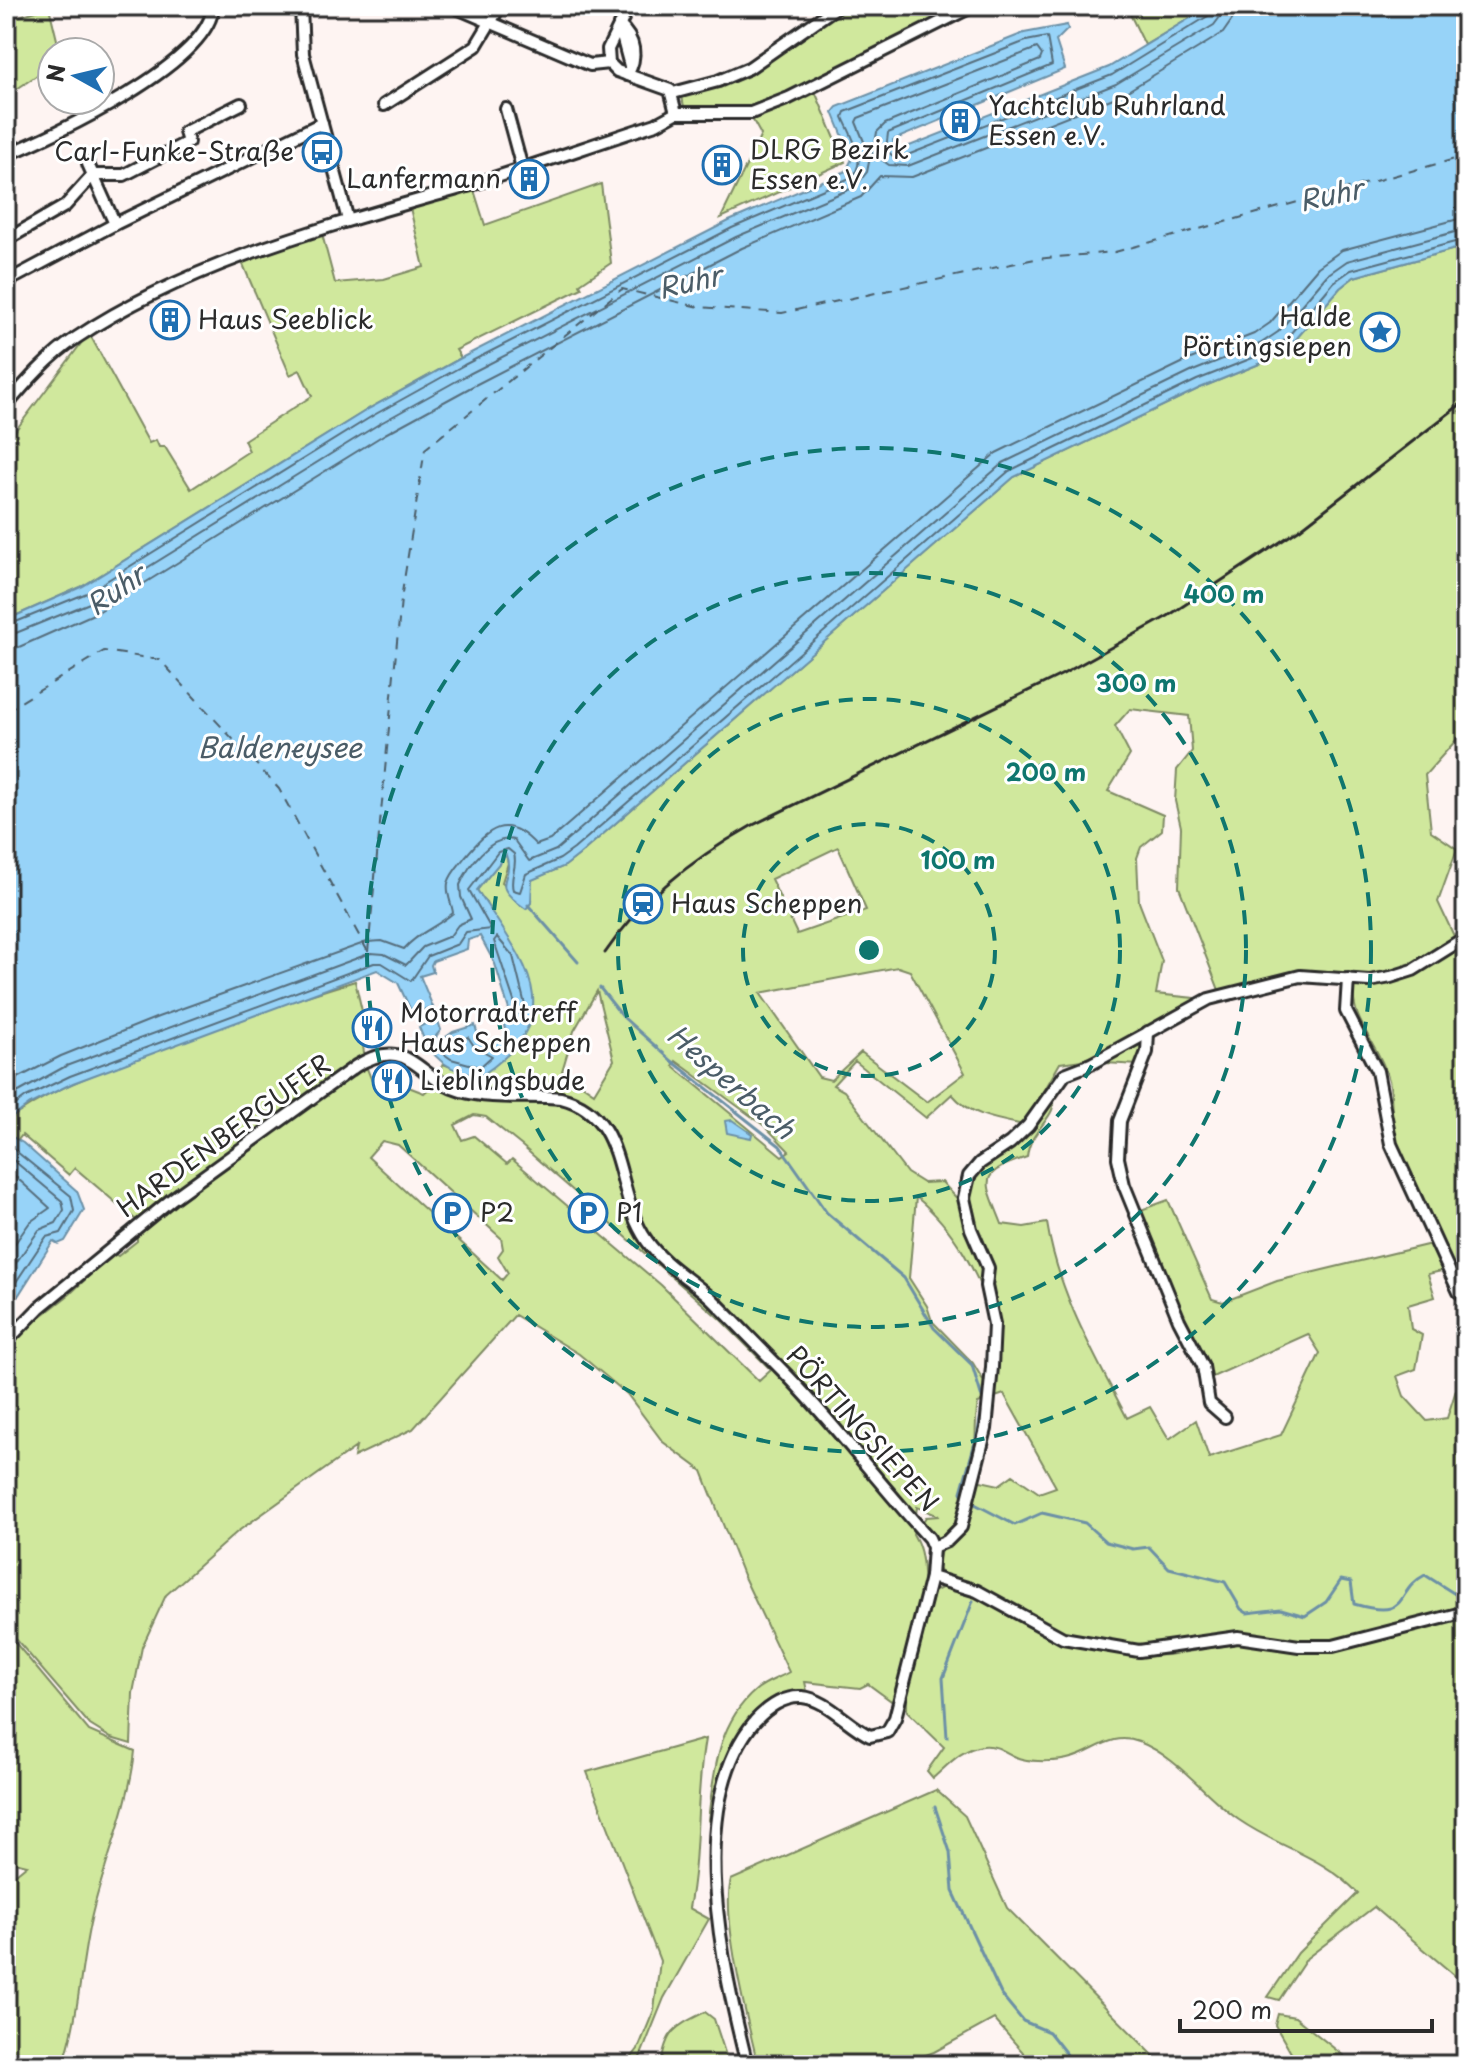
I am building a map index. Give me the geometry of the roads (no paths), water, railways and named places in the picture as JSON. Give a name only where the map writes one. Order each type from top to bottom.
[{"type":"street","points":[[6,155],[96,113],[167,65],[205,31],[213,6]]},
{"type":"street","points":[[301,6],[303,54],[348,220]]},
{"type":"street","points":[[452,6],[590,65],[608,59]]},
{"type":"street","points":[[384,105],[476,46],[500,6]]},
{"type":"street","points":[[608,59],[629,6]]},
{"type":"street","points":[[608,59],[673,93],[718,81],[749,68],[838,6]]},
{"type":"street","points":[[6,406],[52,357],[103,322],[285,240],[522,168],[656,124],[676,113],[751,113],[789,98],[973,6]]},
{"type":"street","points":[[619,25],[628,33],[635,54],[629,72]]},
{"type":"street","points":[[673,93],[676,113]]},
{"type":"street","points":[[90,169],[124,175],[188,142],[185,132],[241,104]]},
{"type":"street","points":[[506,109],[522,168]]},
{"type":"street","points":[[6,282],[115,224],[322,123]]},
{"type":"street","points":[[90,169],[115,224]]},
{"type":"street","points":[[6,240],[65,206],[90,169]]},
{"type":"street","points":[[933,1547],[960,1530],[988,1417],[994,1324],[986,1286],[987,1262],[965,1211],[964,1189],[969,1176],[980,1163],[1010,1143],[1028,1126],[1065,1074],[1209,999],[1300,976],[1369,981],[1413,970],[1466,937]]},
{"type":"street","points":[[1348,979],[1344,998],[1346,1011],[1377,1071],[1391,1144],[1459,1292],[1466,1296]]},
{"type":"street","points":[[1148,1032],[1147,1052],[1120,1121],[1118,1158],[1124,1185],[1179,1320],[1203,1366],[1209,1403],[1225,1417]]},
{"type":"street","name":"HARDENBERGUFER","points":[[6,1342],[39,1308],[172,1199],[367,1060],[383,1053],[397,1054],[453,1088],[492,1094]]},
{"type":"street","name":"PÖRTINGSIEPEN","points":[[492,1094],[576,1101],[596,1115],[608,1129],[629,1206],[648,1243],[709,1297],[791,1379],[929,1538],[933,1547],[931,1577],[895,1718],[887,1732],[870,1736],[817,1701],[792,1697],[764,1711],[741,1738],[733,1756],[720,1800],[716,1865],[723,1947],[747,2065]]},
{"type":"street","points":[[931,1577],[977,1591],[1067,1639],[1139,1651],[1238,1637],[1299,1646],[1333,1646],[1466,1612]]},
{"type":"water","name":"Baldeneysee","points":[[1210,6],[1466,6],[1466,246],[1354,277],[1340,288],[1290,346],[1269,360],[1200,388],[1014,477],[579,855],[565,866],[532,880],[531,903],[526,909],[504,887],[508,871],[506,855],[477,890],[523,963],[531,986],[533,1008],[526,1030],[510,1052],[482,1075],[460,1071],[442,1062],[423,1038],[419,1027],[437,1018],[441,1030],[436,1036],[439,1042],[453,1032],[475,1025],[479,1039],[487,1045],[507,1037],[502,1017],[510,1013],[495,964],[480,936],[468,940],[467,949],[433,961],[433,972],[420,976],[433,1007],[412,1013],[398,983],[377,970],[73,1083],[30,1104],[6,1122],[6,620],[83,586],[370,408],[461,358],[729,221],[846,171],[852,159],[833,112],[837,107],[1024,33],[1067,25],[1068,29],[1056,41],[1065,69],[893,140],[895,148],[902,149],[1109,67]]},
{"type":"water","points":[[732,1120],[752,1134],[751,1138],[727,1133],[725,1121]]},
{"type":"water","points":[[7,1134],[23,1143],[77,1191],[84,1210],[65,1241],[58,1244],[53,1241],[6,1315]]},
{"type":"waterway","name":"Hesperbach","points":[[528,905],[578,962]]},
{"type":"waterway","name":"Hesperbach","points":[[600,988],[623,1017],[672,1061],[780,1146],[827,1213],[904,1278],[934,1328],[972,1365],[983,1401],[978,1432],[961,1492],[964,1498]]},
{"type":"waterway","name":"Hesperbach","points":[[971,1502],[1015,1525],[1042,1513],[1085,1523],[1106,1542],[1133,1549],[1149,1547],[1169,1568],[1225,1582],[1241,1609],[1247,1613],[1281,1609],[1305,1616],[1326,1602],[1341,1580],[1351,1582],[1354,1604],[1385,1609],[1400,1602],[1415,1582],[1425,1575],[1455,1594],[1466,1583]]},
{"type":"waterway","points":[[947,1737],[943,1678],[973,1601]]},
{"type":"waterway","points":[[935,1807],[950,1852],[953,1891],[1001,1994],[1023,2021],[1049,2032],[1075,2065]]},
{"type":"railway","points":[[605,953],[652,897],[730,838],[1063,674],[1168,616],[1300,529],[1466,400]]},
{"type":"place","name":"Yachtclub Ruhrland Essen e.V.","points":[[960,121]]},
{"type":"place","name":"Carl-Funke-Straße","points":[[322,152]]},
{"type":"place","name":"DLRG Bezirk Essen e.V.","points":[[722,165]]},
{"type":"place","name":"Lanfermann","points":[[529,179]]},
{"type":"place","name":"Haus Seeblick","points":[[170,320]]},
{"type":"place","name":"Halde Pörtingsiepen","points":[[1380,332]]},
{"type":"place","name":"Haus Scheppen","points":[[643,904]]},
{"type":"place","name":"Motorradtreff Haus Scheppen","points":[[372,1028]]},
{"type":"place","name":"Lieblingsbude","points":[[392,1081]]},
{"type":"place","name":"P2","points":[[452,1213]]},
{"type":"place","name":"P1","points":[[588,1213]]},
{"type":"water label","name":"Ruhr","points":[[1331,195]]},
{"type":"water label","name":"Ruhr","points":[[690,282]]},
{"type":"water label","name":"Ruhr","points":[[116,590]]}]
